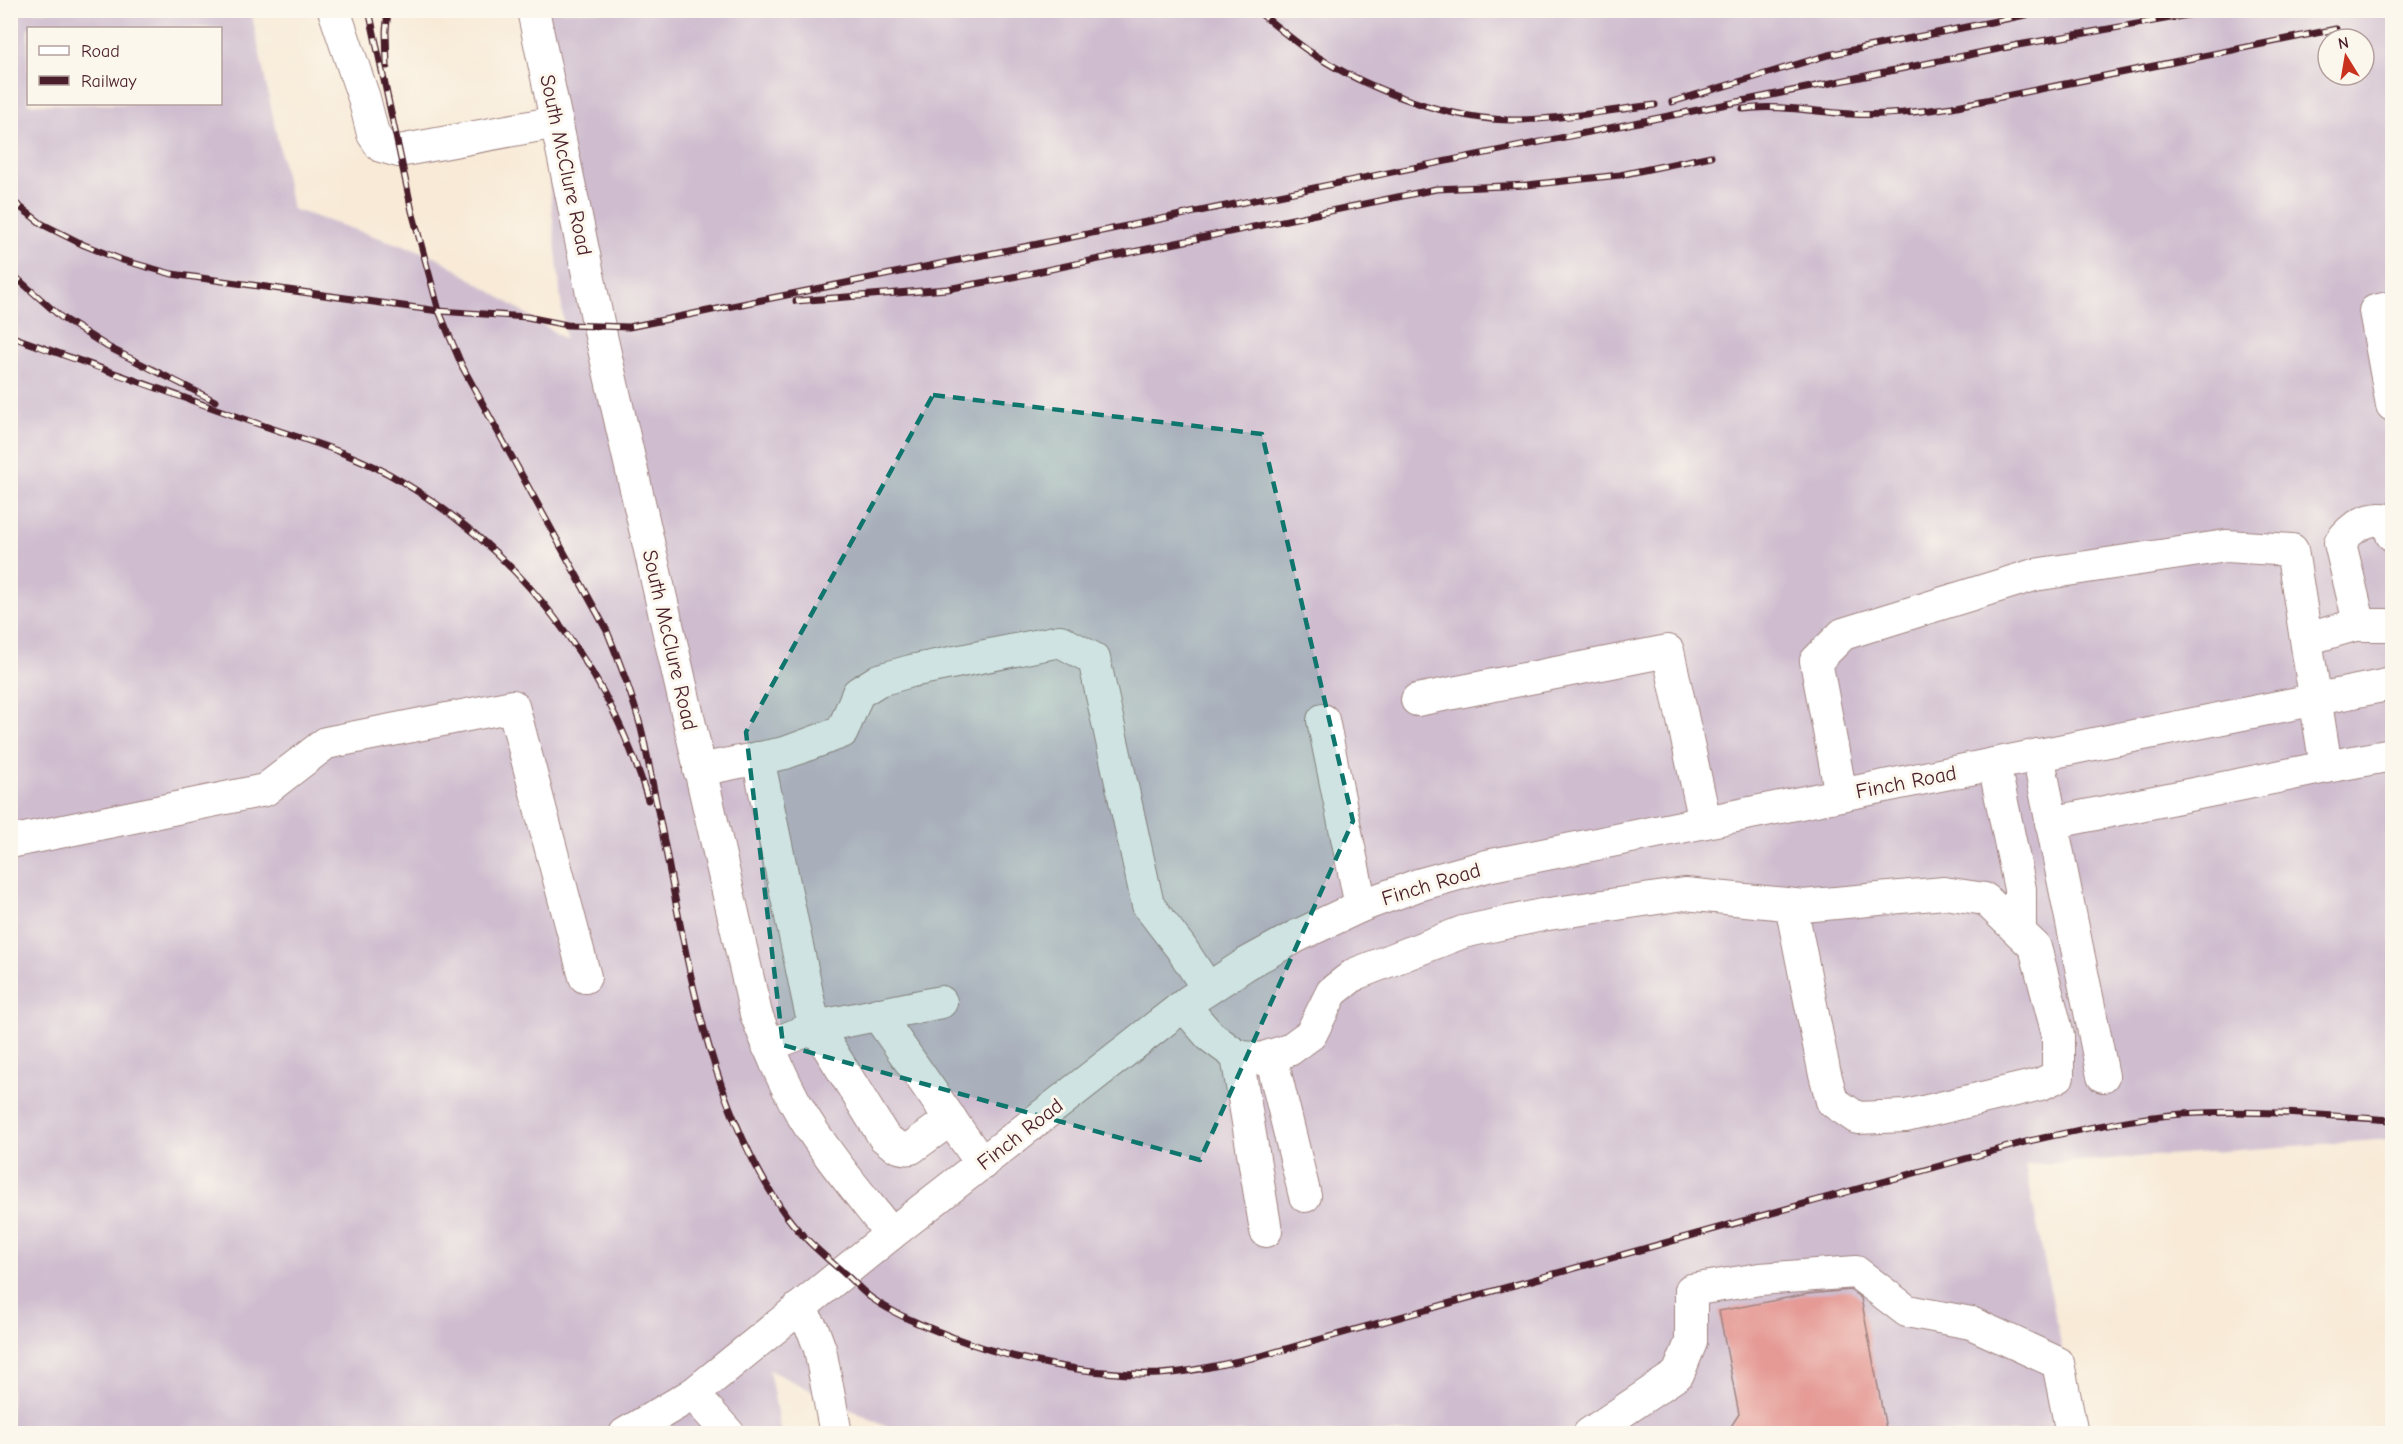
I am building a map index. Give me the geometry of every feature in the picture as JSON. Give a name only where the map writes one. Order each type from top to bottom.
[{"type":"street","points":[[334,10],[364,98],[373,134],[381,146],[399,151],[557,122]]},
{"type":"street","name":"South McClure Road","points":[[533,10],[599,327],[756,1014],[777,1068],[801,1112],[829,1154],[891,1234]]},
{"type":"street","points":[[2392,307],[2375,311],[2392,405]]},
{"type":"street","points":[[2355,625],[2356,614],[2340,543],[2348,531],[2378,518],[2391,522]]},
{"type":"street","points":[[1841,795],[1816,661],[1843,634],[2034,575],[2226,546],[2292,550],[2326,767]]},
{"type":"street","points":[[2307,639],[2355,625],[2392,625]]},
{"type":"street","points":[[699,770],[785,753],[842,732],[858,693],[879,680],[911,671],[1060,641],[1094,659],[1148,906],[1181,948],[1210,1036],[1237,1056],[1260,1059],[1289,1050],[1311,1034],[1332,992],[1354,974],[1463,932],[1542,915],[1685,894],[1803,906],[1944,893],[1985,899],[2035,947],[2058,1035],[2058,1076],[2041,1084],[1906,1116],[1857,1118],[1832,1101],[1791,905]]},
{"type":"street","points":[[1417,700],[1668,651],[1705,822]]},
{"type":"street","name":"Finch Road","points":[[625,1434],[693,1394],[891,1234],[1196,997],[1246,964],[1297,936],[1361,906],[1418,885],[1487,866],[2392,684]]},
{"type":"street","points":[[10,842],[265,790],[327,743],[513,706],[585,977]]},
{"type":"street","points":[[1323,720],[1361,906]]},
{"type":"street","points":[[2051,823],[2392,755]]},
{"type":"street","points":[[2038,756],[2103,1076]]},
{"type":"street","points":[[758,758],[810,1008],[816,1027],[884,1137],[893,1144],[906,1149],[911,1148],[951,1119]]},
{"type":"street","points":[[1994,764],[2020,889],[2020,932]]},
{"type":"street","points":[[768,1046],[816,1027],[941,1002]]},
{"type":"street","points":[[877,1014],[982,1164]]},
{"type":"street","points":[[1237,1056],[1266,1231]]},
{"type":"street","points":[[1271,1056],[1305,1196]]},
{"type":"street","points":[[1589,1434],[1678,1374],[1691,1342],[1691,1290],[1760,1279],[1856,1272],[1907,1311],[1971,1323],[2058,1363],[2072,1434]]},
{"type":"street","points":[[799,1308],[813,1330],[820,1349],[836,1434]]},
{"type":"street","points":[[693,1394],[729,1434]]},
{"type":"highlighted area","points":[[933,395],[1262,434],[1353,821],[1200,1160],[783,1045],[746,732]]},
{"type":"shaded area","points":[[10,11],[251,11],[292,209],[437,257],[565,339],[532,11],[2392,11],[2392,1139],[2025,1165],[2079,1433],[899,1433],[769,1370],[781,1433],[11,1433]]},
{"type":"building","points":[[1850,1290],[1861,1298],[1887,1434],[1726,1434],[1739,1414],[1719,1311],[1808,1294]]},
{"type":"railway","points":[[369,10],[412,211],[439,311],[462,366],[607,631],[630,691],[645,746],[699,1012],[732,1113],[754,1162],[781,1208],[795,1226],[810,1243],[863,1291],[889,1309],[910,1320],[976,1346],[1028,1360],[1080,1370],[1133,1374],[1185,1371],[1261,1356],[2029,1141],[2086,1129],[2143,1118],[2235,1112],[2392,1120]]},
{"type":"railway","points":[[387,66],[388,10]]},
{"type":"railway","points":[[1256,10],[1303,47],[1332,66],[1410,101],[1438,109],[1494,119],[1520,120],[1655,105]]},
{"type":"railway","points":[[1672,102],[1828,55],[2050,10]]},
{"type":"railway","points":[[10,199],[42,224],[84,245],[122,260],[172,274],[439,311],[527,317],[567,325],[629,327],[2018,45],[2216,10]]},
{"type":"railway","points":[[1743,109],[1783,108],[1863,114],[1939,109],[2316,33]]},
{"type":"railway","points":[[796,301],[947,289],[1436,189],[1527,185],[1620,175],[1711,156]]},
{"type":"railway","points":[[10,272],[62,318],[108,347],[215,401]]},
{"type":"railway","points":[[10,336],[346,454],[401,481],[444,510],[484,542],[521,578],[584,660],[610,704],[631,751],[648,800]]}]
